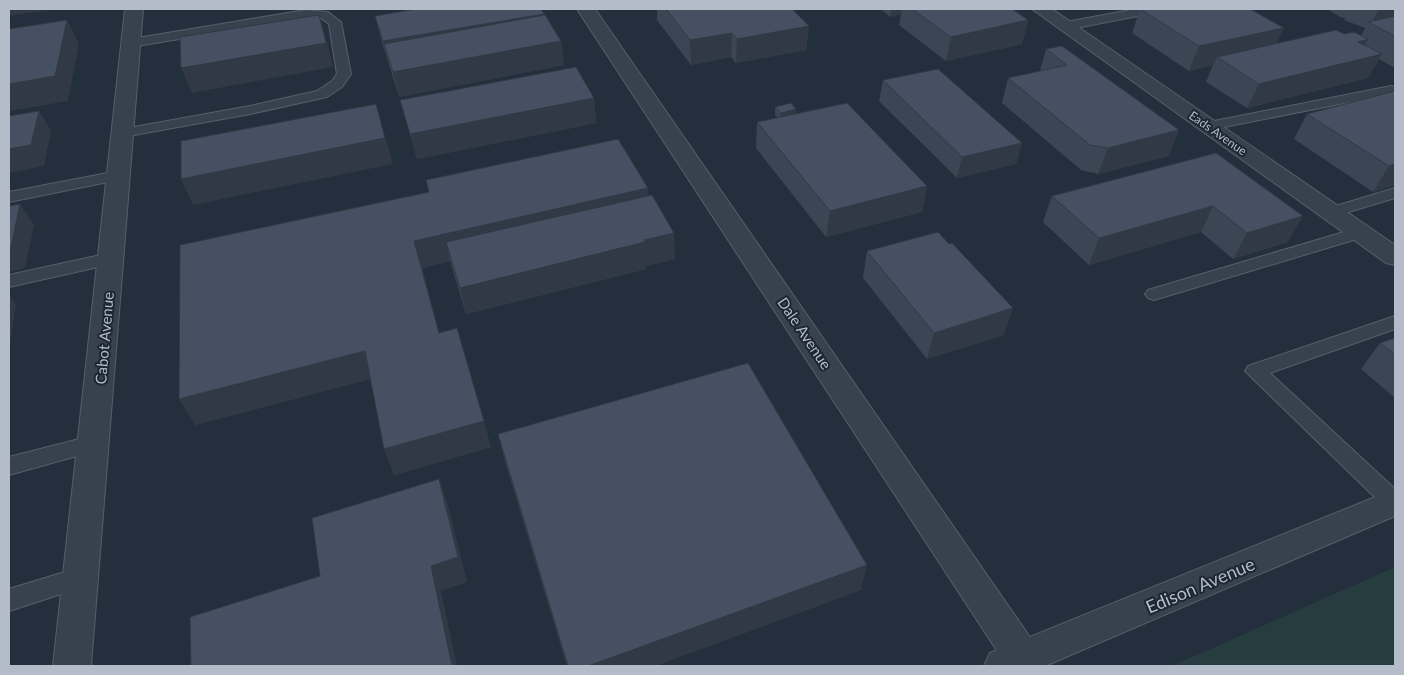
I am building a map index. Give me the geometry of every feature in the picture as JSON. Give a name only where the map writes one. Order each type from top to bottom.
[{"type":"street","name":"Cabot Avenue","points":[[72,666],[95,443],[110,259],[134,9]]},
{"type":"street","name":"Dale Avenue","points":[[586,9],[1013,662]]},
{"type":"street","name":"Eads Avenue","points":[[1041,9],[1395,257]]},
{"type":"street","name":"Edison Avenue","points":[[1013,662],[1395,502]]},
{"type":"lane","points":[[1066,26],[1153,9]]},
{"type":"lane","points":[[122,133],[250,110],[322,94],[337,84],[344,74],[335,22],[324,15],[306,14],[131,42]]},
{"type":"lane","points":[[1209,126],[1390,90]]},
{"type":"lane","points":[[9,197],[118,176]]},
{"type":"lane","points":[[1332,212],[1395,193]]},
{"type":"lane","points":[[1154,294],[1361,232]]},
{"type":"lane","points":[[9,281],[110,259]]},
{"type":"lane","points":[[1395,322],[1255,371],[1395,502]]},
{"type":"lane","points":[[9,466],[95,443]]},
{"type":"lane","points":[[9,600],[81,578]]},
{"type":"green space","points":[[1395,567],[1395,666],[1170,666],[1197,655]]},
{"type":"building","points":[[416,9],[541,9],[544,14],[383,41],[375,16]]},
{"type":"building","points":[[666,9],[792,9],[809,26],[737,39],[732,33],[690,40]]},
{"type":"building","points":[[912,9],[1012,9],[1028,20],[951,37]]},
{"type":"building","points":[[1140,9],[1250,9],[1284,28],[1199,46]]},
{"type":"building","points":[[319,15],[326,43],[181,68],[180,37]]},
{"type":"building","points":[[545,15],[561,41],[393,72],[384,44]]},
{"type":"building","points":[[1395,16],[1395,36],[1368,22]]},
{"type":"building","points":[[67,20],[55,76],[9,84],[9,29]]},
{"type":"building","points":[[1336,30],[1344,34],[1354,32],[1368,39],[1358,42],[1382,54],[1259,84],[1217,57]]},
{"type":"building","points":[[1062,46],[1179,130],[1108,148],[1090,145],[1008,78],[1067,65],[1046,49]]},
{"type":"building","points":[[576,67],[594,98],[410,134],[400,100]]},
{"type":"building","points":[[938,69],[1022,143],[962,157],[883,80]]},
{"type":"building","points":[[1395,91],[1395,164],[1389,166],[1307,114]]},
{"type":"building","points":[[791,103],[796,109],[781,113],[775,107]]},
{"type":"building","points":[[847,103],[927,186],[830,211],[757,122]]},
{"type":"building","points":[[376,104],[385,138],[181,179],[181,141]]},
{"type":"building","points":[[39,111],[31,145],[9,149],[9,116]]},
{"type":"building","points":[[618,139],[648,188],[414,241],[439,333],[457,328],[484,421],[384,449],[365,351],[179,399],[180,245],[429,192],[426,180]]},
{"type":"building","points":[[1216,153],[1303,216],[1247,233],[1213,206],[1099,238],[1052,196]]},
{"type":"building","points":[[652,195],[674,233],[460,288],[446,242]]},
{"type":"building","points":[[20,204],[11,247],[9,247],[9,206]]},
{"type":"building","points":[[938,232],[949,244],[952,243],[1013,308],[934,333],[867,251]]},
{"type":"building","points":[[1395,338],[1395,354],[1380,343]]},
{"type":"building","points":[[748,363],[867,565],[588,666],[568,666],[498,434]]},
{"type":"building","points":[[439,479],[458,557],[431,566],[452,666],[191,666],[190,617],[320,576],[312,518]]}]
